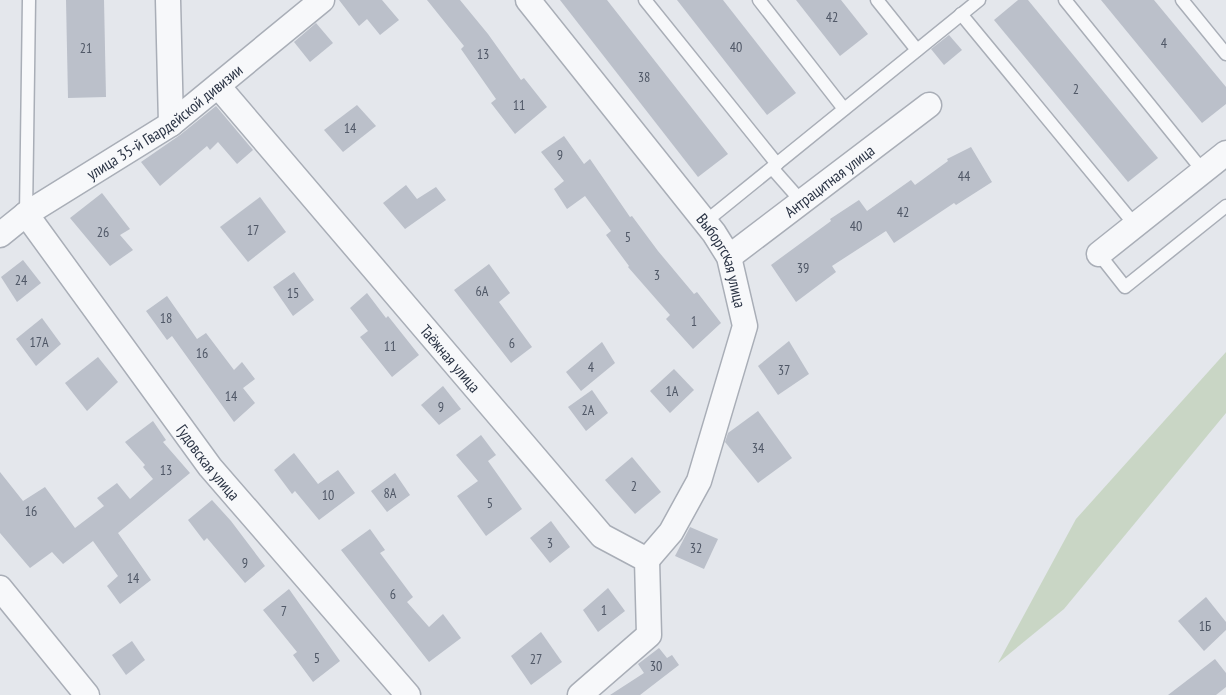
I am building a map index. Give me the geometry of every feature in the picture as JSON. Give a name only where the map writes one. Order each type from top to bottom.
[{"type":"street","points":[[168,0],[171,124]]},
{"type":"street","name":"улица 35-й Гвардейской дивизии","points":[[0,235],[26,214],[171,124],[322,0]]},
{"type":"street","name":"Выборгская улица","points":[[528,0],[705,222],[729,257],[745,326],[699,481],[671,532],[647,560]]},
{"type":"street","name":"Таёжная улица","points":[[218,86],[602,537],[647,560]]},
{"type":"street","name":"Антрацитная улица","points":[[729,257],[929,105]]},
{"type":"street","points":[[1099,254],[1226,153]]},
{"type":"street","name":"Гудовская улица","points":[[26,214],[210,467],[408,695]]},
{"type":"street","points":[[580,695],[650,635],[647,560]]},
{"type":"street","points":[[0,588],[87,695]]},
{"type":"lane","points":[[26,214],[29,0]]},
{"type":"lane","points":[[645,0],[802,202]]},
{"type":"lane","points":[[759,0],[844,109]]},
{"type":"lane","points":[[877,0],[917,50]]},
{"type":"lane","points":[[705,222],[979,0]]},
{"type":"lane","points":[[1065,0],[1203,171]]},
{"type":"lane","points":[[1182,0],[1226,54]]},
{"type":"lane","points":[[961,14],[1135,225]]},
{"type":"lane","points":[[1099,254],[1125,287],[1226,206]]},
{"type":"green space","points":[[1226,352],[1226,413],[1064,609],[998,663],[1076,519]]},
{"type":"building","points":[[66,0],[104,0],[106,97],[68,98]]},
{"type":"building","points":[[339,0],[382,0],[399,20],[380,35],[367,19],[359,26]]},
{"type":"building","points":[[427,0],[460,0],[521,80],[524,78],[547,107],[515,134],[491,103],[496,99],[461,49],[464,46]]},
{"type":"building","points":[[560,0],[607,0],[728,154],[698,177]]},
{"type":"building","points":[[677,0],[723,0],[796,93],[767,115]]},
{"type":"building","points":[[796,0],[841,0],[868,34],[840,56]]},
{"type":"building","points":[[1018,0],[1028,0],[1158,158],[1128,182],[994,20]]},
{"type":"building","points":[[1101,0],[1154,0],[1226,87],[1226,104],[1202,123]]},
{"type":"building","points":[[316,23],[333,43],[310,62],[294,42]]},
{"type":"building","points":[[949,35],[962,50],[944,65],[931,49]]},
{"type":"building","points":[[357,105],[376,126],[343,152],[324,130]]},
{"type":"building","points":[[216,106],[253,150],[237,164],[218,142],[210,150],[207,146],[160,186],[141,162]]},
{"type":"building","points":[[564,136],[584,164],[590,159],[630,217],[632,216],[658,251],[694,294],[697,292],[721,323],[693,349],[666,319],[670,315],[628,267],[606,235],[611,231],[585,196],[567,209],[554,189],[564,181],[541,152]]},
{"type":"building","points":[[971,147],[992,182],[956,205],[954,203],[894,243],[886,231],[832,266],[836,272],[796,302],[771,265],[831,221],[830,219],[859,200],[867,211],[911,180],[915,185],[948,161],[947,159]]},
{"type":"building","points":[[406,185],[417,199],[436,187],[446,200],[405,229],[383,203]]},
{"type":"building","points":[[102,193],[130,229],[120,235],[133,250],[110,266],[70,218]]},
{"type":"building","points":[[260,197],[286,232],[248,262],[220,227]]},
{"type":"building","points":[[23,260],[41,283],[17,302],[1,277]]},
{"type":"building","points":[[489,264],[510,293],[499,302],[532,347],[511,363],[454,290]]},
{"type":"building","points":[[294,272],[314,300],[293,316],[273,287]]},
{"type":"building","points":[[367,293],[419,355],[392,377],[360,337],[368,331],[350,308]]},
{"type":"building","points":[[167,296],[197,339],[206,333],[234,370],[242,362],[255,379],[243,388],[255,403],[234,422],[172,336],[167,340],[146,311]]},
{"type":"building","points":[[42,318],[61,344],[36,366],[16,339]]},
{"type":"building","points":[[789,341],[809,374],[778,395],[758,366]]},
{"type":"building","points":[[602,342],[615,363],[581,391],[566,372]]},
{"type":"building","points":[[98,357],[118,382],[87,411],[65,383]]},
{"type":"building","points":[[674,369],[694,390],[670,413],[650,391]]},
{"type":"building","points":[[443,386],[461,409],[439,425],[421,405]]},
{"type":"building","points":[[592,390],[608,413],[586,431],[568,407]]},
{"type":"building","points":[[758,411],[792,458],[758,483],[725,442],[728,433]]},
{"type":"building","points":[[153,421],[166,440],[163,442],[190,473],[118,533],[151,580],[120,604],[107,586],[118,576],[93,541],[63,564],[52,552],[30,568],[0,533],[0,472],[23,501],[45,487],[75,528],[104,506],[97,498],[117,483],[130,499],[153,479],[143,467],[145,465],[125,442]]},
{"type":"building","points":[[481,435],[496,455],[488,461],[522,509],[486,536],[457,496],[478,481],[456,455]]},
{"type":"building","points":[[294,453],[318,484],[338,470],[355,493],[319,520],[295,491],[292,494],[274,470]]},
{"type":"building","points":[[632,457],[661,492],[635,514],[605,480]]},
{"type":"building","points":[[395,473],[410,495],[387,512],[371,491]]},
{"type":"building","points":[[212,500],[265,566],[245,583],[207,538],[204,541],[188,520]]},
{"type":"building","points":[[551,521],[570,547],[550,563],[530,538]]},
{"type":"building","points":[[690,527],[718,539],[704,569],[675,556]]},
{"type":"building","points":[[370,529],[385,550],[380,553],[413,597],[407,602],[429,627],[443,614],[461,638],[429,662],[341,550]]},
{"type":"building","points":[[608,588],[625,611],[598,632],[583,610]]},
{"type":"building","points":[[289,589],[340,661],[313,682],[293,655],[297,652],[263,610]]},
{"type":"building","points":[[1206,597],[1226,622],[1226,630],[1204,651],[1178,621]]},
{"type":"building","points":[[541,632],[562,662],[531,685],[511,656]]},
{"type":"building","points":[[132,641],[145,660],[126,675],[112,655]]},
{"type":"building","points":[[659,648],[667,658],[672,655],[679,665],[640,695],[610,695],[644,673],[638,664]]},
{"type":"building","points":[[1215,659],[1226,673],[1226,687],[1216,695],[1168,695]]}]
